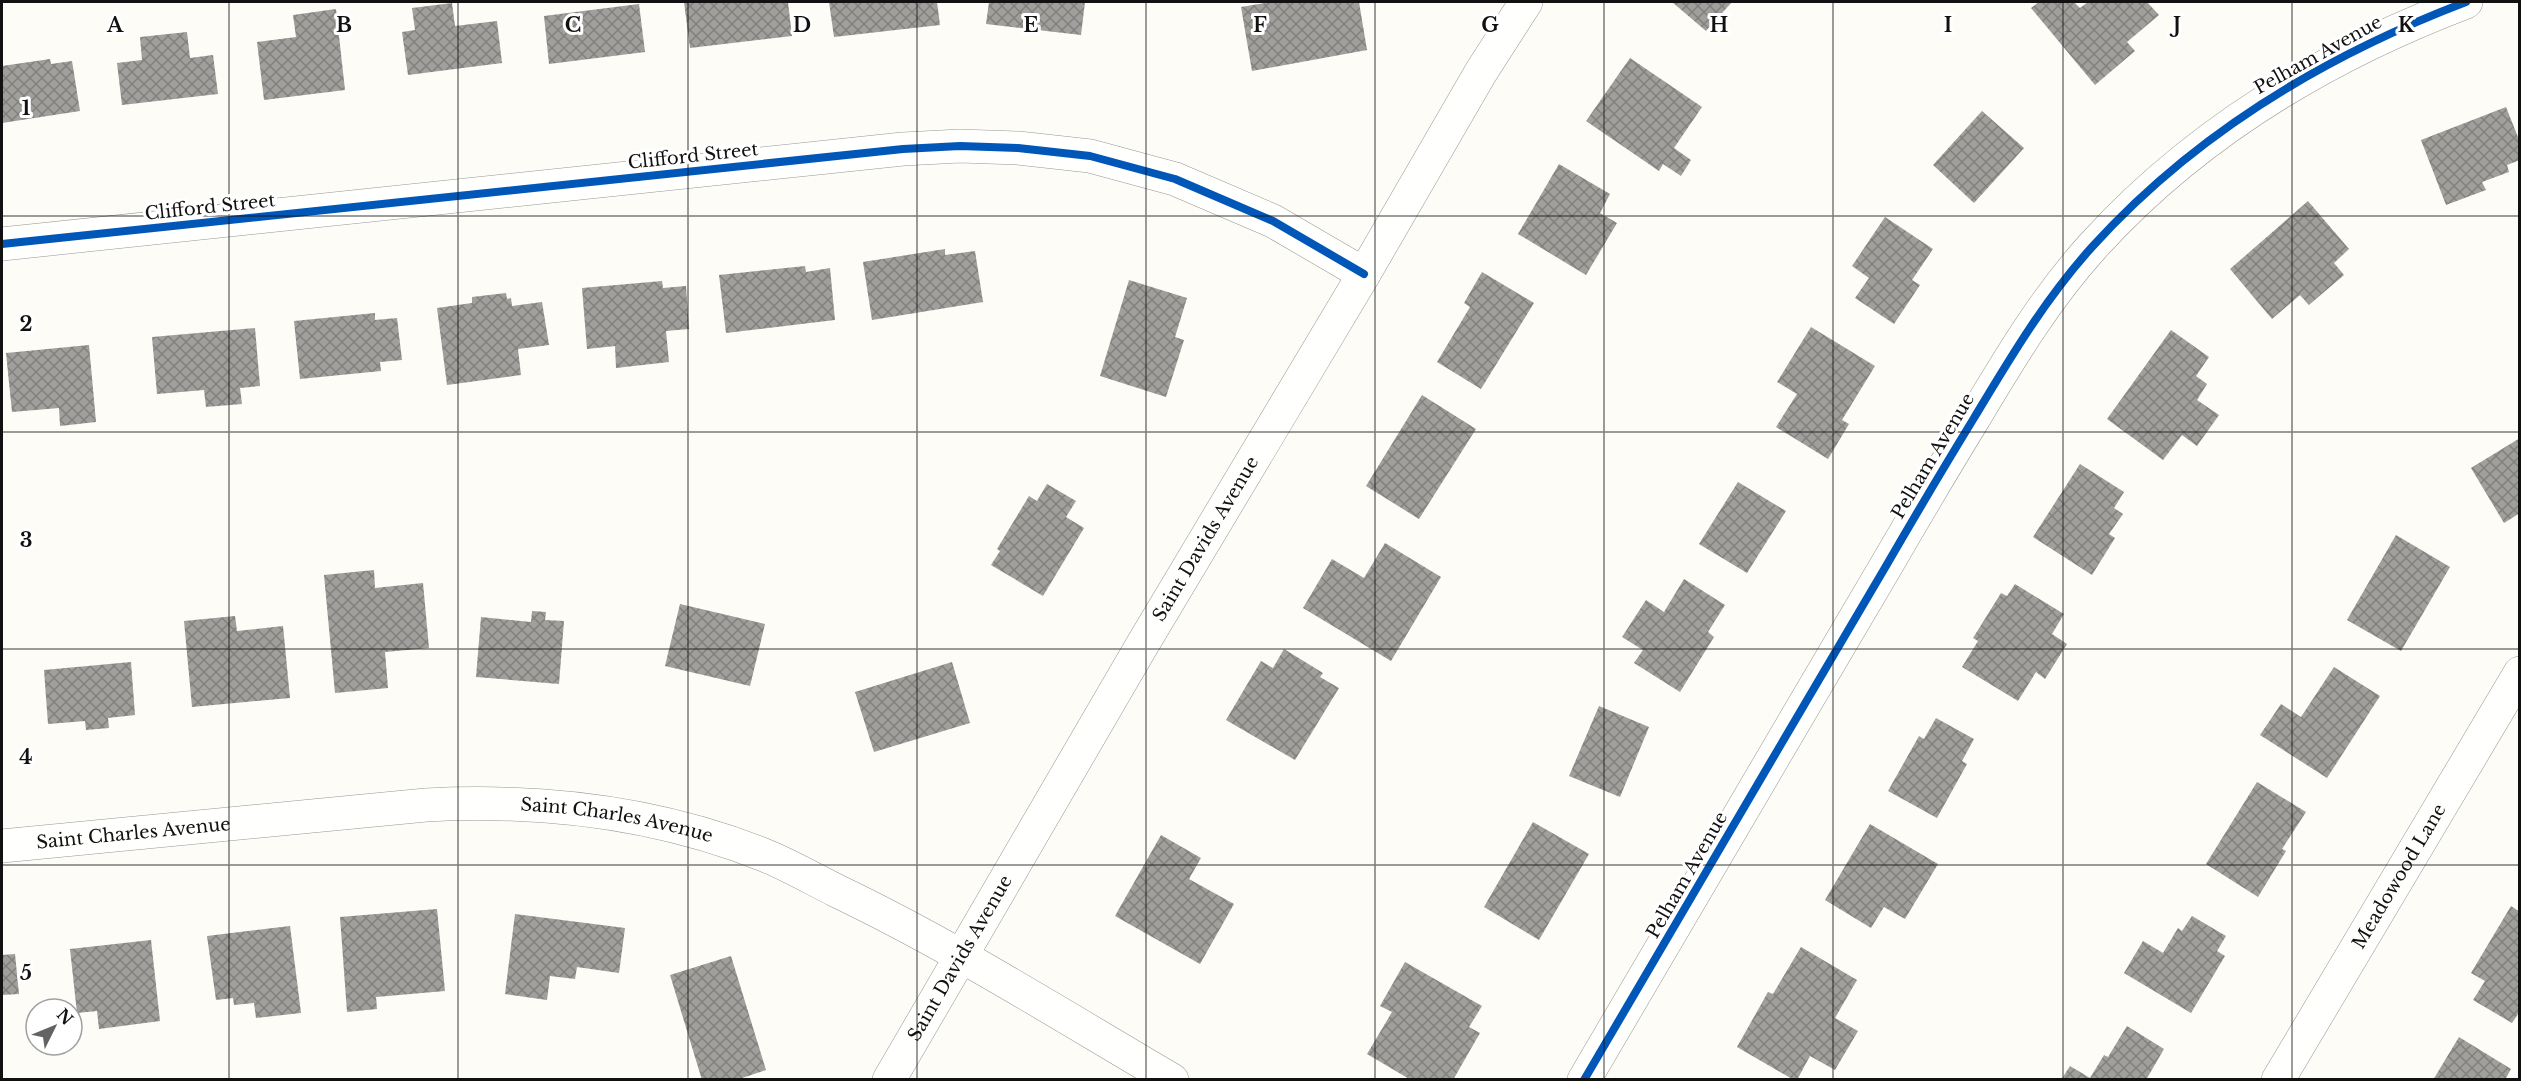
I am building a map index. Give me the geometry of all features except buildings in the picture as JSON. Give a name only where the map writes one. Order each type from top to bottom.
[{"type":"street","name":"Saint Davids Avenue","points":[[889,1080],[1141,647],[1364,274],[1475,82],[1526,2]]},
{"type":"street","name":"Pelham Avenue","points":[[1584,1080],[2026,330],[2058,286],[2093,245],[2155,184],[2207,142],[2260,104],[2361,45],[2466,2]]},
{"type":"street","name":"Clifford Street","points":[[2,244],[891,150],[960,146],[1018,148],[1090,156],[1175,179],[1273,221],[1364,274]]},
{"type":"street","name":"Meadowood Lane","points":[[2278,1080],[2520,673]]},
{"type":"street","name":"Saint Charles Avenue","points":[[2,846],[426,805],[479,802],[587,809],[640,818],[692,831],[764,855],[892,917],[1172,1080]]},
{"type":"cycle path","points":[[1584,1080],[2001,373],[2075,267],[2132,206],[2174,168],[2264,102],[2362,47],[2466,2]]},
{"type":"cycle path","points":[[2,244],[903,149],[960,146],[1018,148],[1090,156],[1175,179],[1273,221],[1364,274]]}]
